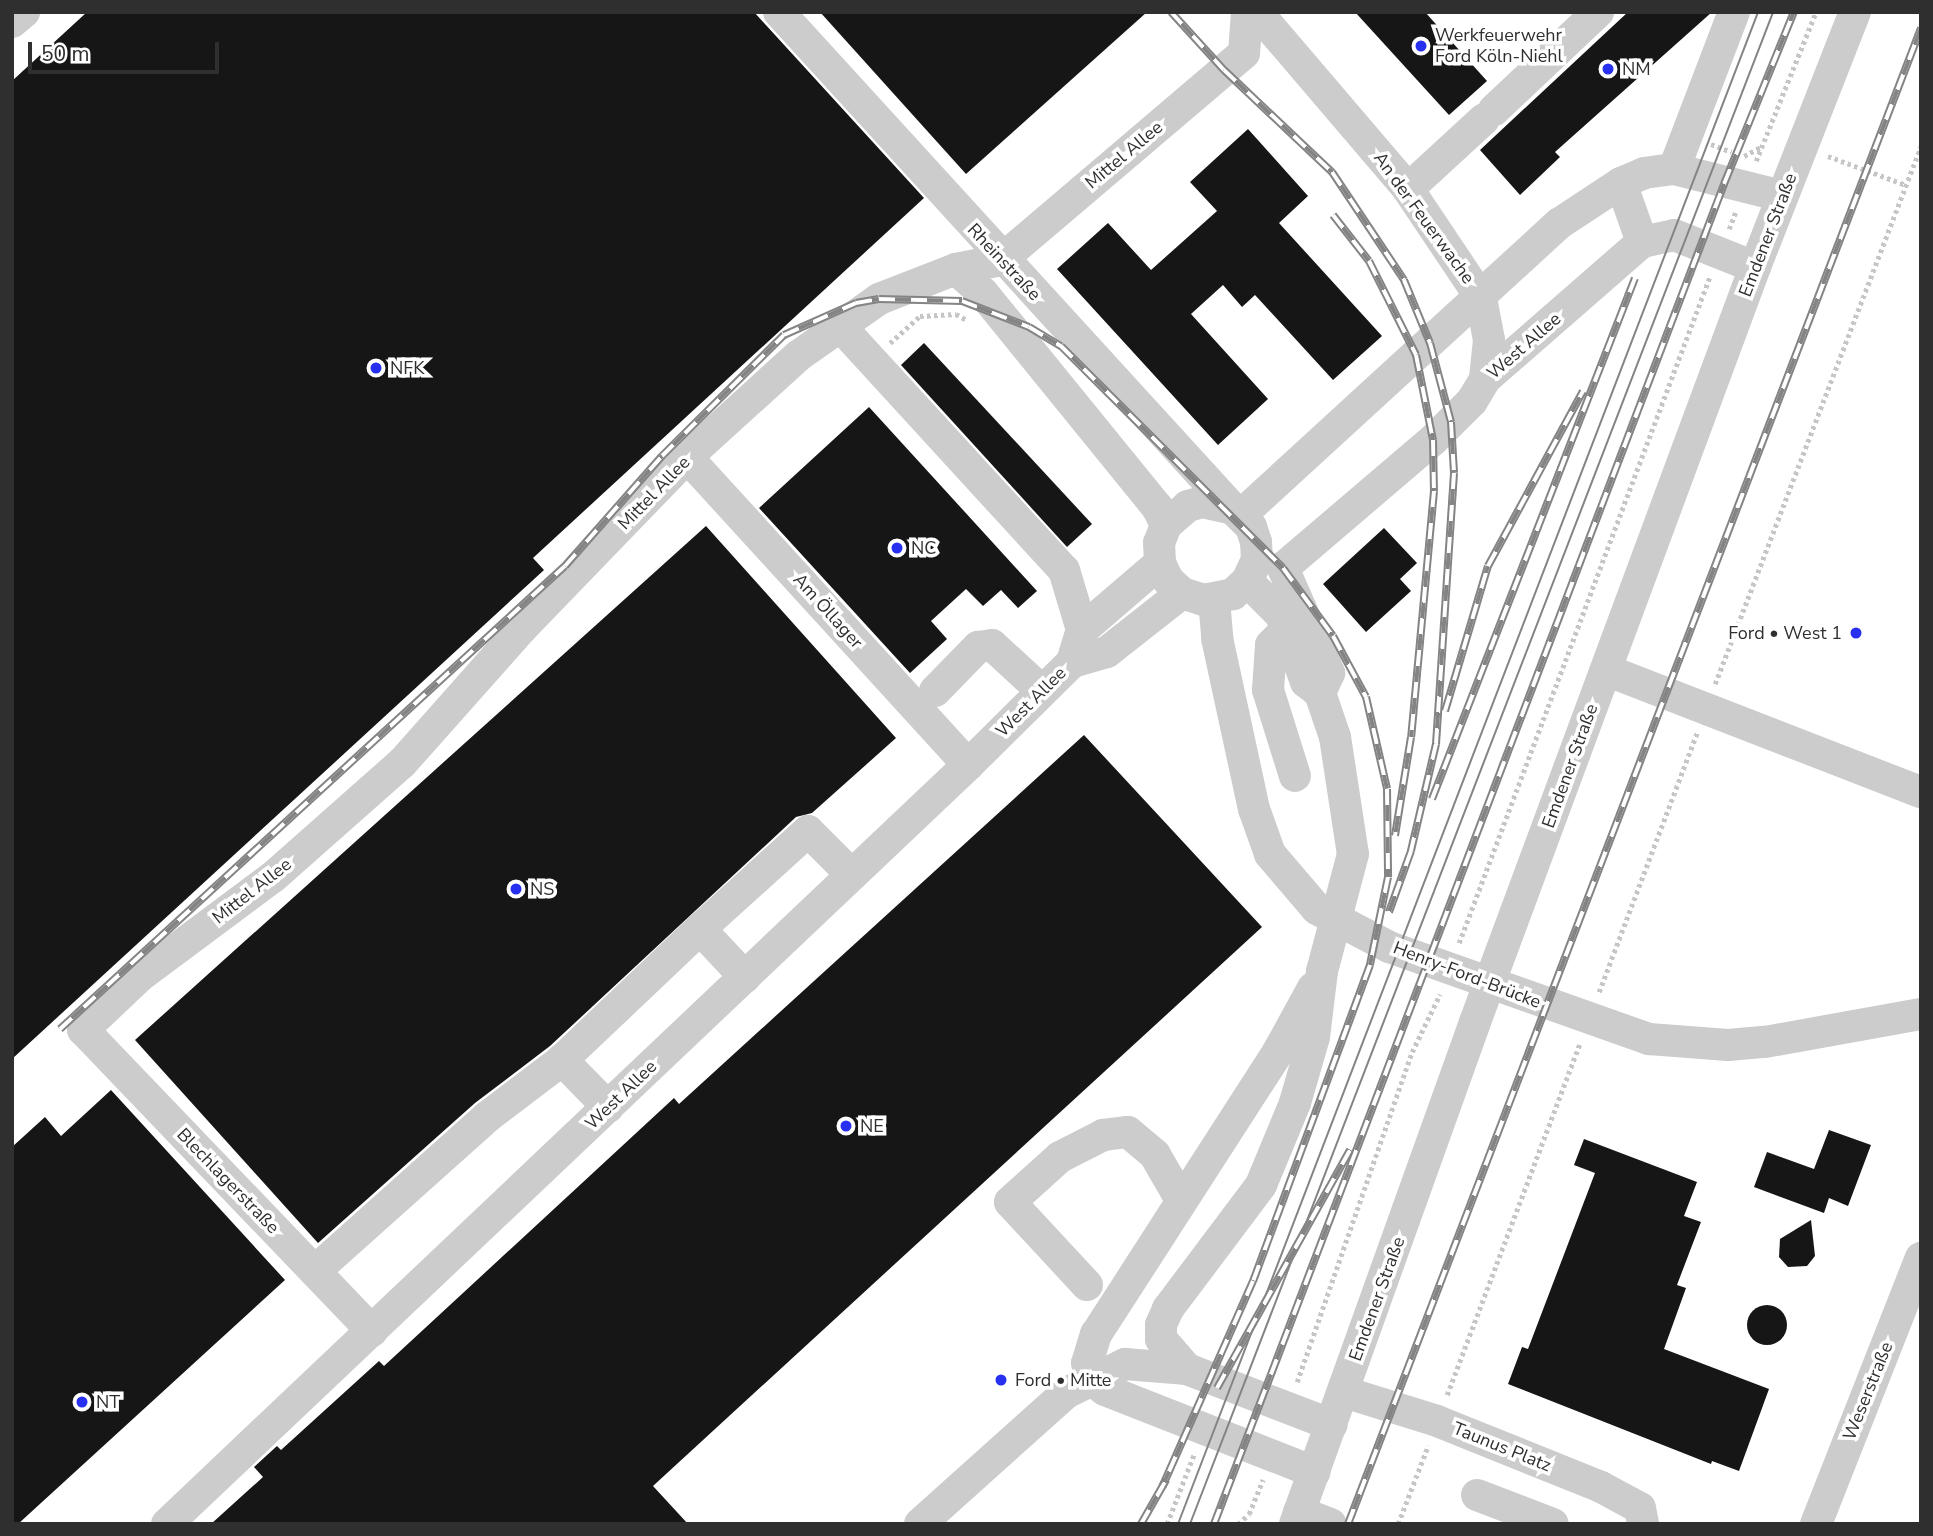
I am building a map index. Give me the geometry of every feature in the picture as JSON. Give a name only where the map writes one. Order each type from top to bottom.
[{"type":"street","points":[[12,22],[24,12]]},
{"type":"street","name":"Rheinstraße","points":[[779,12],[1001,260],[1237,512]]},
{"type":"street","name":"Mittel Allee","points":[[83,1030],[140,976],[273,877],[402,763],[522,628],[687,457],[798,356],[879,299],[956,269],[1001,260],[1244,53],[1247,12]]},
{"type":"street","name":"An der Feuerwache","points":[[1257,12],[1408,189],[1481,298],[1489,340],[1485,379]]},
{"type":"street","points":[[1408,189],[1598,12]]},
{"type":"street","points":[[1674,169],[1734,12]]},
{"type":"street","name":"Emdener Straße","points":[[1297,1518],[1755,267],[1855,12]]},
{"type":"street","points":[[1237,512],[1481,298],[1560,223],[1621,183],[1644,173],[1674,169],[1782,196]]},
{"type":"street","points":[[1621,183],[1642,242],[1674,235],[1755,267]]},
{"type":"street","name":"West Allee","points":[[1262,569],[1433,440],[1472,401],[1485,379],[1604,278],[1642,242]]},
{"type":"street","points":[[956,269],[983,293],[1157,507],[1166,525]]},
{"type":"street","points":[[841,327],[1063,569],[1082,630],[1160,563]]},
{"type":"street","name":"Am Öllager","points":[[687,457],[968,765]]},
{"type":"street","points":[[1187,1369],[1168,1352],[1161,1339],[1161,1325],[1189,1277],[1261,1185],[1295,1103],[1314,1037],[1322,971],[1353,854],[1335,737],[1320,693],[1306,682],[1262,569],[1256,542],[1237,512],[1202,502],[1188,506],[1166,525],[1159,543],[1160,563],[1168,580],[1182,593],[1214,600],[1233,594],[1262,569]]},
{"type":"street","points":[[1262,569],[1329,673],[1320,693]]},
{"type":"street","name":"West Allee","points":[[167,1524],[968,765],[1072,662],[1107,652],[1182,593]]},
{"type":"street","name":"Henry-Ford-Brücke","points":[[1214,600],[1217,638],[1254,809],[1270,854],[1294,888],[1341,923],[1389,947],[1649,1039],[1740,1044],[1917,1015]]},
{"type":"street","name":"West Allee","points":[[1072,662],[1082,630]]},
{"type":"street","points":[[1286,630],[1271,645],[1268,690],[1295,776]]},
{"type":"street","points":[[934,691],[978,648],[992,645],[1042,691]]},
{"type":"street","points":[[1606,670],[1704,711],[1921,792]]},
{"type":"street","points":[[315,1271],[487,1118],[510,1103],[562,1060],[808,831],[852,875]]},
{"type":"street","points":[[701,929],[745,977]]},
{"type":"street","points":[[1314,1472],[1105,1390],[1093,1381],[1087,1363],[1096,1334],[1278,1052],[1322,971]]},
{"type":"street","name":"Blechlagerstraße","points":[[83,1030],[372,1331]]},
{"type":"street","points":[[562,1060],[608,1107]]},
{"type":"street","points":[[1087,1285],[1010,1202],[1060,1157],[1103,1135],[1128,1132],[1155,1155],[1181,1200]]},
{"type":"street","name":"Weserstraße","points":[[1815,1524],[1921,1258]]},
{"type":"street","points":[[920,1524],[1054,1402],[1125,1364],[1187,1369],[1332,1425]]},
{"type":"street","name":"Taunus Platz","points":[[1344,1392],[1437,1421],[1601,1487],[1640,1508],[1643,1524]]},
{"type":"street","points":[[1477,1495],[1553,1524]]},
{"type":"street","points":[[1297,1518],[1331,1524]]},
{"type":"path","points":[[1454,956],[1720,252],[1816,12]]},
{"type":"path","points":[[1767,133],[1906,185]]},
{"type":"path","points":[[1687,135],[1741,156],[1761,147]]},
{"type":"path","points":[[1598,995],[1921,145]]},
{"type":"path","points":[[1288,1409],[1376,1150],[1445,982]]},
{"type":"path","points":[[1398,1524],[1583,1034]]},
{"type":"path","points":[[1167,1524],[1195,1454]]},
{"type":"path","points":[[1238,1524],[1249,1514],[1273,1456]]},
{"type":"building","name":"NFK","points":[[87,12],[754,12],[924,198],[533,558],[544,570],[12,1059],[12,81]]},
{"type":"building","points":[[820,12],[1147,12],[966,174]]},
{"type":"building","name":"Werkfeuerwehr Ford Köln-Niehl","points":[[1355,12],[1425,12],[1487,81],[1449,115]]},
{"type":"building","name":"NM","points":[[1628,12],[1712,12],[1555,152],[1560,157],[1520,195],[1480,150]]},
{"type":"building","points":[[1248,129],[1308,196],[1279,223],[1382,336],[1333,380],[1255,295],[1242,307],[1223,285],[1191,314],[1268,399],[1218,445],[1057,269],[1108,223],[1151,270],[1217,211],[1190,182]]},
{"type":"building","points":[[924,343],[1092,524],[1067,547],[901,365]]},
{"type":"building","name":"NC","points":[[869,407],[1037,591],[1018,608],[1001,590],[983,606],[966,589],[931,621],[947,639],[910,673],[759,508]]},
{"type":"building","name":"NS","points":[[706,526],[896,738],[812,813],[796,817],[550,1046],[475,1103],[318,1243],[135,1040]]},
{"type":"building","points":[[1384,528],[1417,563],[1400,579],[1411,591],[1366,632],[1323,584]]},
{"type":"building","name":"NE","points":[[1084,735],[1262,927],[653,1486],[688,1524],[211,1524],[263,1477],[254,1467],[277,1446],[281,1450],[379,1361],[384,1366],[674,1098],[679,1104]]},
{"type":"building","name":"NT","points":[[111,1090],[285,1280],[18,1524],[12,1524],[12,1147],[45,1117],[61,1136]]},
{"type":"building","points":[[1829,1130],[1871,1145],[1848,1206],[1829,1198],[1824,1213],[1754,1187],[1767,1152],[1814,1169]]},
{"type":"building","points":[[1584,1139],[1697,1182],[1684,1216],[1701,1222],[1677,1285],[1686,1288],[1664,1349],[1769,1389],[1739,1471],[1712,1461],[1711,1464],[1508,1384],[1522,1347],[1528,1349],[1595,1173],[1574,1165]]},
{"type":"building","points":[[1811,1220],[1815,1256],[1807,1266],[1788,1267],[1779,1257],[1780,1239]]},
{"type":"building","points":[[1767,1305],[1781,1311],[1787,1325],[1781,1339],[1767,1345],[1753,1339],[1747,1325],[1753,1311]]},
{"type":"tram line","points":[[1178,1524],[1758,12]]},
{"type":"tram line","points":[[1190,1524],[1773,12]]},
{"type":"railway","points":[[1171,12],[1224,70],[1332,172],[1404,280],[1430,343],[1451,422],[1454,473],[1436,744],[1411,851],[1389,912]]},
{"type":"railway","points":[[1214,1524],[1724,184],[1794,12]]},
{"type":"railway","points":[[1348,1524],[1921,28]]},
{"type":"railway","points":[[1333,215],[1369,261],[1416,355],[1433,440],[1434,491],[1411,737],[1395,836]]},
{"type":"railway","points":[[1432,799],[1635,278]]},
{"type":"railway","points":[[60,1029],[565,566],[662,456],[784,335],[856,303],[879,299],[962,301],[1029,327],[1061,346],[1283,568],[1333,636],[1366,697],[1387,789],[1388,877],[1370,965],[1253,1281],[1162,1487]]},
{"type":"railway","points":[[1445,711],[1488,566],[1583,391]]},
{"type":"railway","points":[[1217,1388],[1350,1150]]},
{"type":"railway","points":[[1141,1524],[1166,1480]]},
{"type":"place","name":"Werkfeuerwehr Ford Köln-Niehl","points":[[1421,46]]},
{"type":"place","name":"NM","points":[[1608,69]]},
{"type":"place","name":"NFK","points":[[376,368]]},
{"type":"place","name":"NC","points":[[897,548]]},
{"type":"place","name":"Ford • West 1","points":[[1856,633]]},
{"type":"place","name":"NS","points":[[516,889]]},
{"type":"place","name":"NE","points":[[846,1126]]},
{"type":"place","name":"Ford • Mitte","points":[[1001,1380]]},
{"type":"place","name":"NT","points":[[82,1402]]}]
